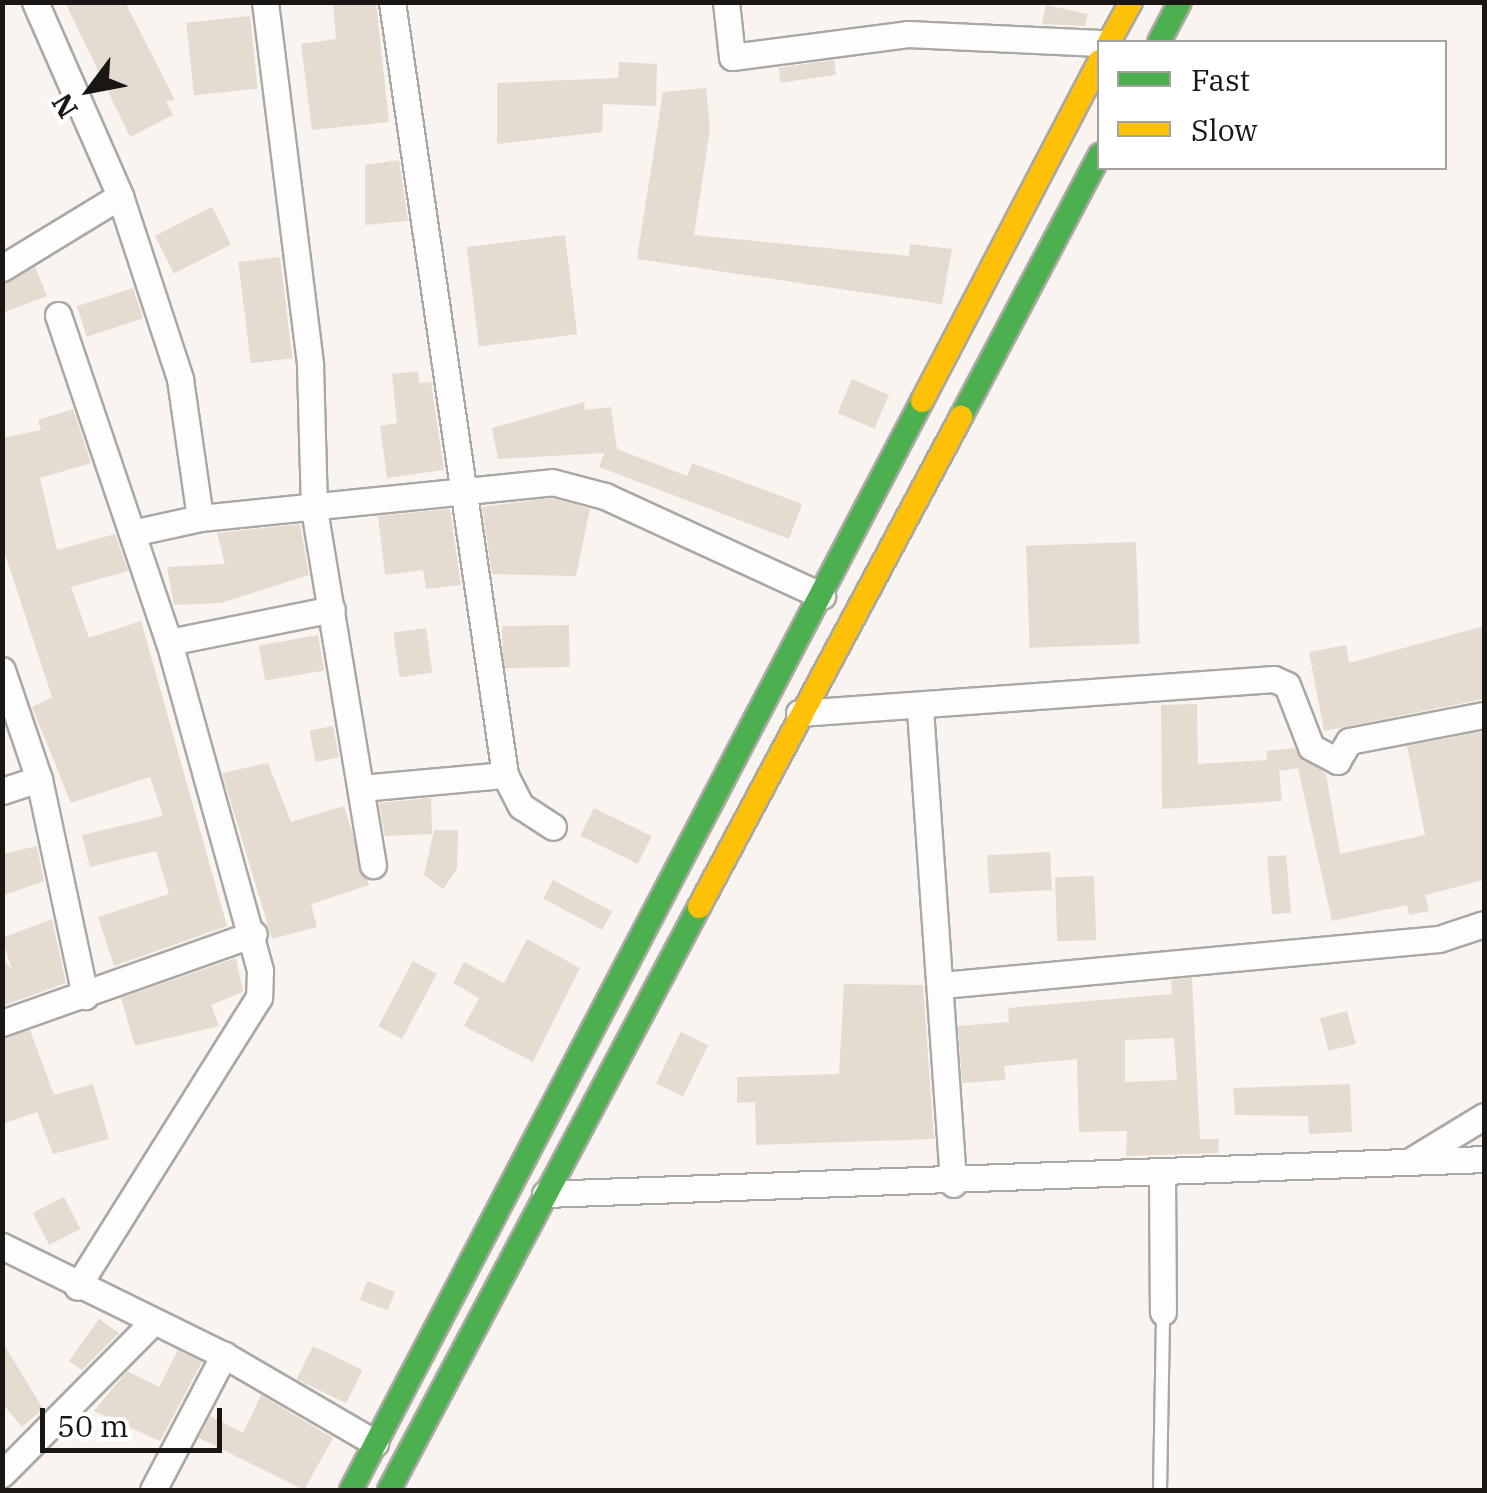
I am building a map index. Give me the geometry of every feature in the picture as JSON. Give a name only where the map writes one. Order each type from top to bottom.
[{"type":"highway","points":[[1110,40],[1131,2]]},
{"type":"highway","points":[[1160,40],[1180,2]]},
{"type":"highway","points":[[351,1490],[1097,67]]},
{"type":"highway","points":[[389,1490],[799,713],[1097,161]]},
{"type":"street","points":[[36,2],[120,196],[180,378],[200,518]]},
{"type":"street","points":[[265,2],[310,365],[314,509],[373,865]]},
{"type":"street","points":[[392,2],[505,775],[521,806],[553,827]]},
{"type":"street","points":[[726,2],[732,57],[908,34],[1097,43]]},
{"type":"street","points":[[2,268],[120,196]]},
{"type":"street","points":[[58,314],[169,642],[254,934],[259,997],[77,1287]]},
{"type":"street","points":[[132,533],[200,518],[314,509],[464,487],[576,486],[822,596]]},
{"type":"street","points":[[169,642],[332,609]]},
{"type":"street","points":[[2,670],[38,779],[85,996]]},
{"type":"street","points":[[799,713],[920,709],[1274,679],[1287,686],[1312,747],[1336,761],[1349,741],[1484,715]]},
{"type":"street","points":[[920,709],[953,1184]]},
{"type":"street","points":[[361,788],[505,775]]},
{"type":"street","points":[[2,791],[38,779]]},
{"type":"street","points":[[942,985],[1439,939],[1484,924]]},
{"type":"street","points":[[2,1023],[254,934]]},
{"type":"street","points":[[1407,1164],[1484,1116]]},
{"type":"street","points":[[545,1194],[953,1184],[1484,1159]]},
{"type":"street","points":[[1162,1176],[1162,1312]]},
{"type":"street","points":[[4,1250],[224,1355],[376,1443]]},
{"type":"street","points":[[2,1474],[154,1322]]},
{"type":"street","points":[[153,1490],[224,1355]]},
{"type":"lane","points":[[1160,1490],[1162,1312]]},
{"type":"building","points":[[65,2],[125,2],[175,100],[166,101],[173,115],[130,137]]},
{"type":"building","points":[[333,2],[376,2],[389,122],[312,130],[301,44],[336,39]]},
{"type":"building","points":[[1046,5],[1088,14],[1085,26],[1042,24]]},
{"type":"building","points":[[250,16],[258,89],[194,95],[186,23]]},
{"type":"building","points":[[834,60],[836,75],[781,83],[779,68]]},
{"type":"building","points":[[619,62],[657,64],[656,106],[603,104],[602,132],[497,144],[497,83],[618,78]]},
{"type":"building","points":[[706,88],[710,129],[694,235],[909,256],[910,244],[952,249],[942,304],[637,259],[663,92]]},
{"type":"building","points":[[399,160],[408,221],[365,225],[365,165]]},
{"type":"building","points":[[212,207],[231,244],[174,273],[155,236]]},
{"type":"building","points":[[565,235],[577,334],[479,346],[467,247]]},
{"type":"building","points":[[280,257],[292,358],[251,363],[238,262]]},
{"type":"building","points":[[35,267],[47,296],[2,313],[2,284]]},
{"type":"building","points":[[133,288],[143,318],[87,337],[77,306]]},
{"type":"building","points":[[418,371],[419,383],[431,382],[444,470],[387,478],[380,426],[397,423],[392,374]]},
{"type":"building","points":[[852,379],[889,395],[874,429],[838,413]]},
{"type":"building","points":[[584,402],[585,410],[611,407],[617,449],[687,476],[692,463],[802,504],[789,539],[599,467],[604,453],[498,459],[492,428]]},
{"type":"building","points":[[73,409],[91,463],[40,478],[57,550],[115,534],[128,571],[71,587],[89,638],[141,621],[227,926],[114,966],[98,917],[169,894],[156,851],[90,867],[82,835],[163,816],[150,777],[71,803],[32,707],[52,697],[2,545],[2,438],[41,430],[38,420]]},
{"type":"building","points":[[551,498],[590,509],[576,576],[492,574],[482,507]]},
{"type":"building","points":[[450,509],[461,585],[426,589],[423,570],[385,575],[378,516]]},
{"type":"building","points":[[300,524],[309,575],[221,603],[174,605],[167,567],[225,564],[217,533]]},
{"type":"building","points":[[1136,542],[1140,644],[1030,648],[1026,546]]},
{"type":"building","points":[[569,625],[570,667],[503,668],[502,626]]},
{"type":"building","points":[[1484,626],[1484,699],[1324,731],[1309,652],[1346,645],[1349,663]]},
{"type":"building","points":[[426,628],[432,673],[400,677],[393,633]]},
{"type":"building","points":[[318,635],[324,670],[265,681],[259,645]]},
{"type":"building","points":[[1197,704],[1198,764],[1267,760],[1266,751],[1294,748],[1326,774],[1340,854],[1425,835],[1407,746],[1484,731],[1484,880],[1425,895],[1429,911],[1409,915],[1407,905],[1332,921],[1298,768],[1279,771],[1282,801],[1162,809],[1161,705]]},
{"type":"building","points":[[333,726],[339,757],[316,762],[309,731]]},
{"type":"building","points":[[268,763],[291,822],[344,806],[369,885],[311,904],[317,927],[272,939],[222,773]]},
{"type":"building","points":[[431,798],[432,834],[385,836],[379,803]]},
{"type":"building","points":[[594,808],[652,836],[638,864],[580,836]]},
{"type":"building","points":[[434,830],[458,830],[457,869],[443,889],[424,875]]},
{"type":"building","points":[[37,846],[44,881],[2,896],[2,854]]},
{"type":"building","points":[[1050,852],[1052,890],[989,893],[987,855]]},
{"type":"building","points":[[1286,855],[1291,913],[1272,914],[1267,857]]},
{"type":"building","points":[[1094,876],[1096,940],[1057,941],[1055,877]]},
{"type":"building","points":[[553,880],[612,911],[602,930],[543,899]]},
{"type":"building","points":[[52,919],[66,983],[2,1006],[2,957],[12,970],[2,938]]},
{"type":"building","points":[[527,939],[580,968],[533,1062],[464,1026],[479,998],[453,983],[464,962],[504,983]]},
{"type":"building","points":[[236,958],[243,992],[211,1005],[219,1026],[135,1046],[121,998]]},
{"type":"building","points":[[413,961],[437,974],[402,1039],[378,1026]]},
{"type":"building","points":[[1192,978],[1200,1139],[1219,1139],[1218,1153],[1126,1156],[1127,1131],[1079,1132],[1077,1059],[1004,1066],[1006,1080],[962,1083],[958,1026],[1009,1022],[1008,1008],[1172,994],[1171,980]],"holes":[[[1174,1038],[1177,1080],[1125,1082],[1125,1040]]]},
{"type":"building","points":[[844,984],[923,985],[934,1139],[756,1145],[755,1102],[737,1103],[737,1077],[839,1074]]},
{"type":"building","points":[[1347,1011],[1356,1044],[1329,1051],[1320,1018]]},
{"type":"building","points":[[30,1030],[54,1095],[93,1084],[109,1139],[53,1154],[37,1112],[2,1124],[2,1039]]},
{"type":"building","points":[[681,1032],[708,1045],[683,1096],[656,1083]]},
{"type":"building","points":[[1350,1084],[1352,1132],[1309,1134],[1308,1116],[1235,1115],[1233,1088]]},
{"type":"building","points":[[64,1197],[80,1229],[49,1245],[33,1213]]},
{"type":"building","points":[[367,1281],[395,1292],[388,1310],[360,1300]]},
{"type":"building","points":[[99,1319],[119,1333],[82,1370],[69,1361]]},
{"type":"building","points":[[2,1341],[43,1409],[22,1427],[2,1403]]},
{"type":"building","points":[[313,1346],[362,1370],[346,1403],[297,1379]]},
{"type":"building","points":[[178,1350],[202,1362],[160,1441],[94,1411],[127,1371],[159,1387]]},
{"type":"building","points":[[261,1395],[333,1438],[304,1490],[199,1438],[210,1416],[243,1433]]},
{"type":"traffic: fast","points":[[1160,40],[1180,2]]},
{"type":"traffic: fast","points":[[961,417],[1097,161]]},
{"type":"traffic: fast","points":[[351,1490],[922,401]]},
{"type":"traffic: fast","points":[[389,1490],[699,907]]},
{"type":"traffic: slow","points":[[1110,40],[1131,2]]},
{"type":"traffic: slow","points":[[922,401],[1097,67]]},
{"type":"traffic: slow","points":[[699,907],[961,417]]}]
